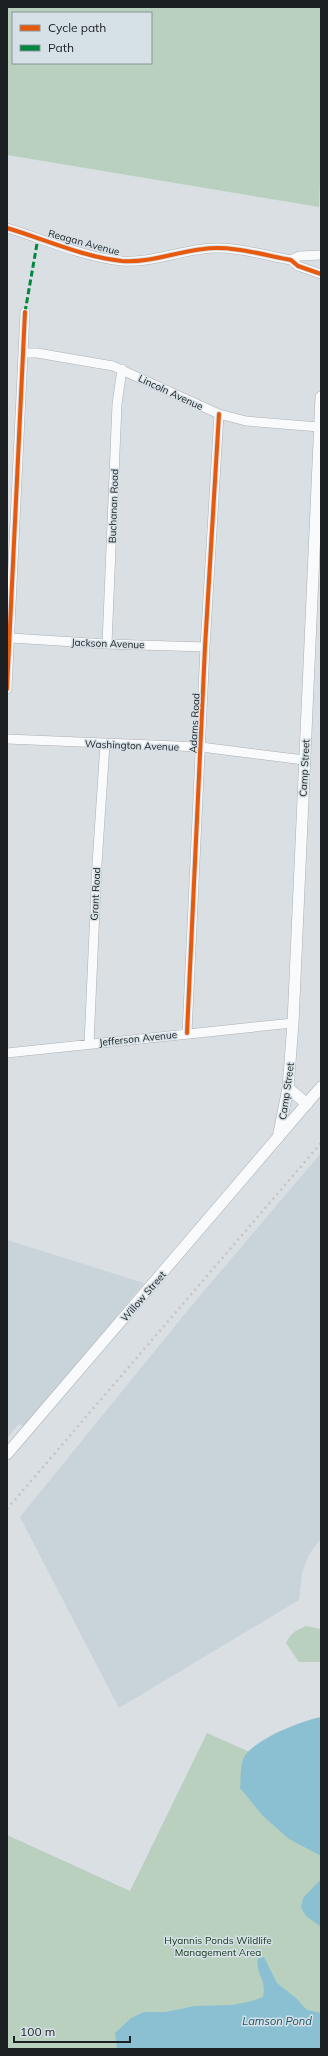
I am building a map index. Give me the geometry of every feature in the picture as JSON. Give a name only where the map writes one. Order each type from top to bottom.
[{"type":"main road","name":"Camp Street","points":[[278,1138],[288,1088],[293,1023],[321,397]]},
{"type":"main road","name":"Willow Street","points":[[7,1454],[321,1087]]},
{"type":"main road","points":[[288,1088],[307,1104]]},
{"type":"street","name":"Reagan Avenue","points":[[7,228],[92,255],[122,261],[140,260],[210,248],[245,251],[291,260],[298,266],[321,274]]},
{"type":"street","name":"Reagan Avenue","points":[[291,260],[299,256],[321,255]]},
{"type":"street","points":[[7,689],[11,638],[25,312]]},
{"type":"street","name":"Lincoln Avenue","points":[[23,353],[37,353],[88,361],[122,369],[219,414],[246,421],[319,427]]},
{"type":"street","name":"Buchanan Road","points":[[107,644],[117,404],[122,369]]},
{"type":"street","name":"Adams Road","points":[[187,1033],[205,647],[219,414]]},
{"type":"street","name":"Jackson Avenue","points":[[11,638],[107,644],[205,647]]},
{"type":"street","name":"Washington Avenue","points":[[7,739],[201,747],[304,760]]},
{"type":"street","name":"Grant Road","points":[[89,1044],[97,864],[105,744]]},
{"type":"street","name":"Jefferson Avenue","points":[[7,1053],[293,1023]]},
{"type":"shaded area","points":[[321,1153],[321,1539],[309,1554],[302,1573],[299,1600],[119,1708],[20,1517],[188,1310]]},
{"type":"shaded area","points":[[7,1240],[144,1283],[25,1427],[19,1424],[7,1438]]},
{"type":"green space","points":[[7,7],[321,7],[321,159],[319,207],[7,155]]},
{"type":"green space","points":[[306,1626],[321,1629],[321,1662],[299,1662],[286,1643],[294,1632]]},
{"type":"green space","name":"Hyannis Ponds Wildlife Management Area","points":[[207,1733],[252,1753],[321,1759],[321,2049],[7,2049],[7,1835],[130,1891]]},
{"type":"water","points":[[321,1717],[321,1856],[289,1839],[263,1816],[240,1788],[243,1760],[250,1750],[268,1737],[302,1722]]},
{"type":"water","points":[[321,1879],[321,1927],[306,1916],[301,1908],[303,1898]]},
{"type":"water","name":"Lamson Pond","points":[[264,1957],[277,1983],[296,1998],[307,2010],[321,2013],[321,2049],[117,2049],[115,2033],[131,2018],[144,2012],[165,2012],[195,2006],[232,2005],[263,1997],[264,1991],[258,1968],[258,1958]]},
{"type":"railway","points":[[7,1509],[321,1143]]},
{"type":"marked path","points":[[25,312],[38,238]]},
{"type":"cycle path","points":[[7,228],[78,252],[107,259],[132,261],[152,259],[193,250],[225,248],[291,260],[298,266],[321,274]]},
{"type":"cycle path","points":[[7,689],[25,312]]},
{"type":"cycle path","points":[[187,1033],[205,647],[219,414]]}]
